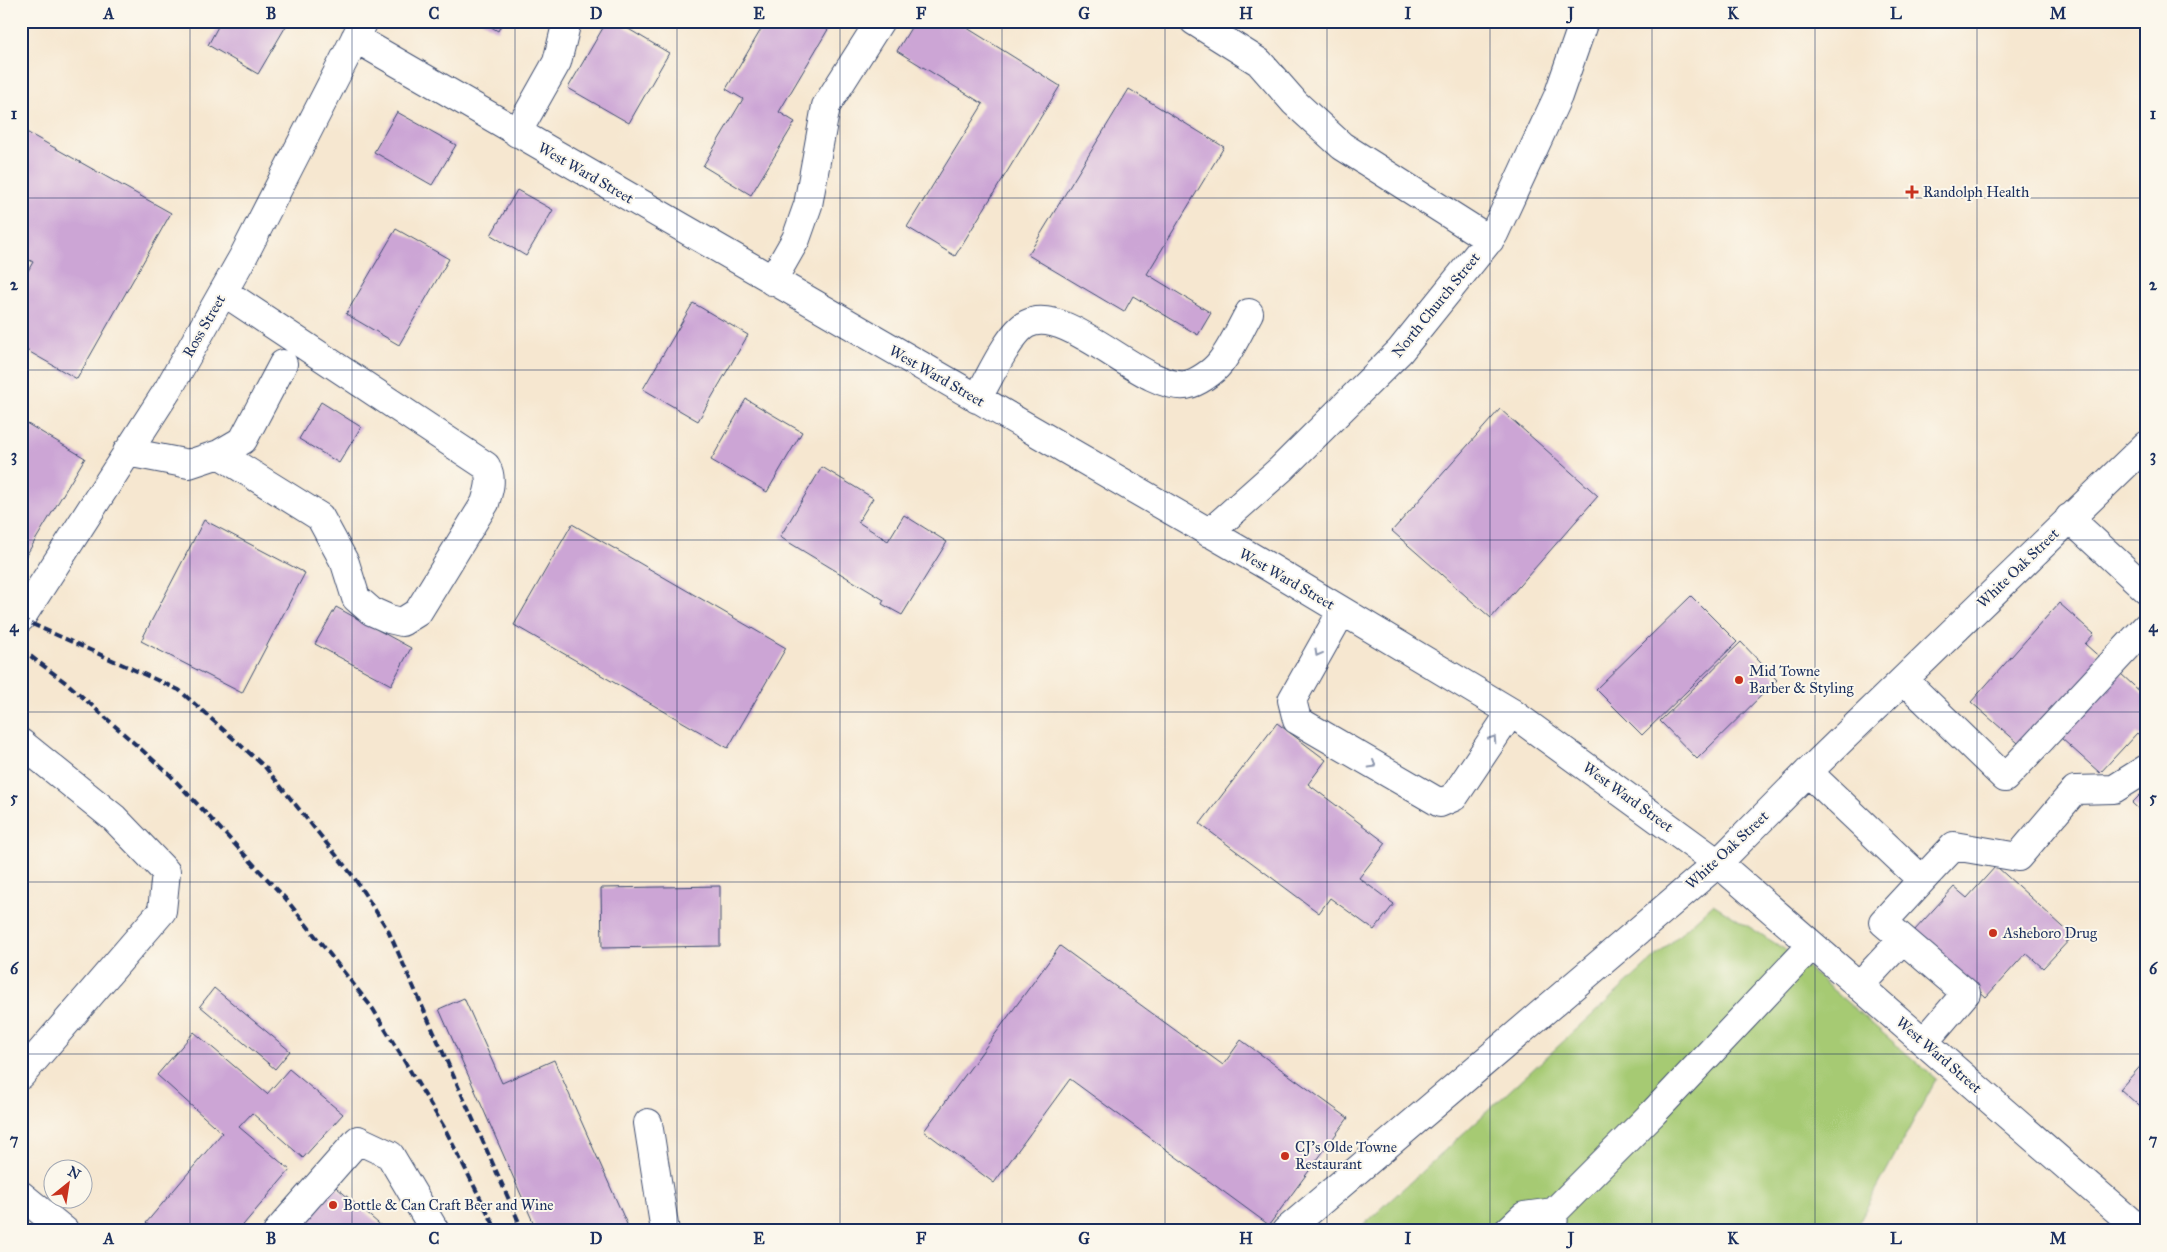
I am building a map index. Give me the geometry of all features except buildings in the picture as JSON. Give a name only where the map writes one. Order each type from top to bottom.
[{"type":"street","points":[[518,133],[557,62],[567,21]]},
{"type":"street","points":[[772,280],[796,239],[808,205],[826,106],[880,21]]},
{"type":"street","points":[[1194,21],[1259,62],[1295,103],[1342,146],[1490,240]]},
{"type":"street","name":"North Church Street","points":[[1209,533],[1282,469],[1400,351],[1490,240],[1558,96],[1584,21]]},
{"type":"street","name":"West Ward Street","points":[[359,30],[518,133],[1209,533],[1510,712],[1718,863],[2141,1231]]},
{"type":"street","name":"Ross Street","points":[[21,618],[169,388],[244,255],[359,30]]},
{"type":"street","points":[[219,454],[320,517],[345,563],[356,598],[370,611],[402,622],[418,612],[485,503],[490,488],[491,475],[486,466],[224,292]]},
{"type":"street","points":[[977,399],[1014,334],[1027,323],[1048,320],[1069,328],[1162,381],[1185,385],[1203,377],[1220,363],[1249,314]]},
{"type":"street","points":[[127,452],[189,464],[219,454],[243,440],[283,364]]},
{"type":"street","name":"White Oak Street","points":[[1286,1231],[1718,863],[1808,772],[2146,445]]},
{"type":"street","points":[[2069,518],[2146,589]]},
{"type":"street","points":[[1342,611],[1292,700],[1297,720],[1440,803],[1454,797],[1510,712]]},
{"type":"street","points":[[1904,680],[2005,778],[2146,627]]},
{"type":"street","points":[[21,1075],[162,911],[166,872],[114,818],[27,756]]},
{"type":"street","points":[[1924,1042],[1966,993],[1883,922],[1954,846],[2018,857],[2075,790],[2114,789],[2146,769]]},
{"type":"street","points":[[1808,772],[1922,880]]},
{"type":"street","points":[[1859,986],[1903,939]]},
{"type":"street","points":[[1508,1231],[1524,1216],[1554,1222],[1654,1112],[1812,945]]},
{"type":"street","points":[[648,1123],[665,1231]]},
{"type":"street","points":[[278,1231],[358,1140],[390,1155],[435,1231]]},
{"type":"street","points":[[21,1195],[64,1230]]},
{"type":"green space","points":[[1713,904],[1789,952],[1936,1079],[1854,1231],[1357,1231]]},
{"type":"railway","points":[[21,619],[179,690],[265,767],[353,876],[388,930],[523,1231]]},
{"type":"railway","points":[[21,649],[69,685],[170,775],[286,899],[373,1009],[444,1127],[497,1231]]},
{"type":"place","name":"Randolph Health","points":[[1912,192]]},
{"type":"place","name":"Mid Towne Barber & Styling","points":[[1739,680]]},
{"type":"place","name":"Asheboro Drug","points":[[1993,933]]},
{"type":"place","name":"CJ's Olde Towne Restaurant","points":[[1285,1156]]},
{"type":"place","name":"Bottle & Can Craft Beer and Wine","points":[[333,1205]]}]
